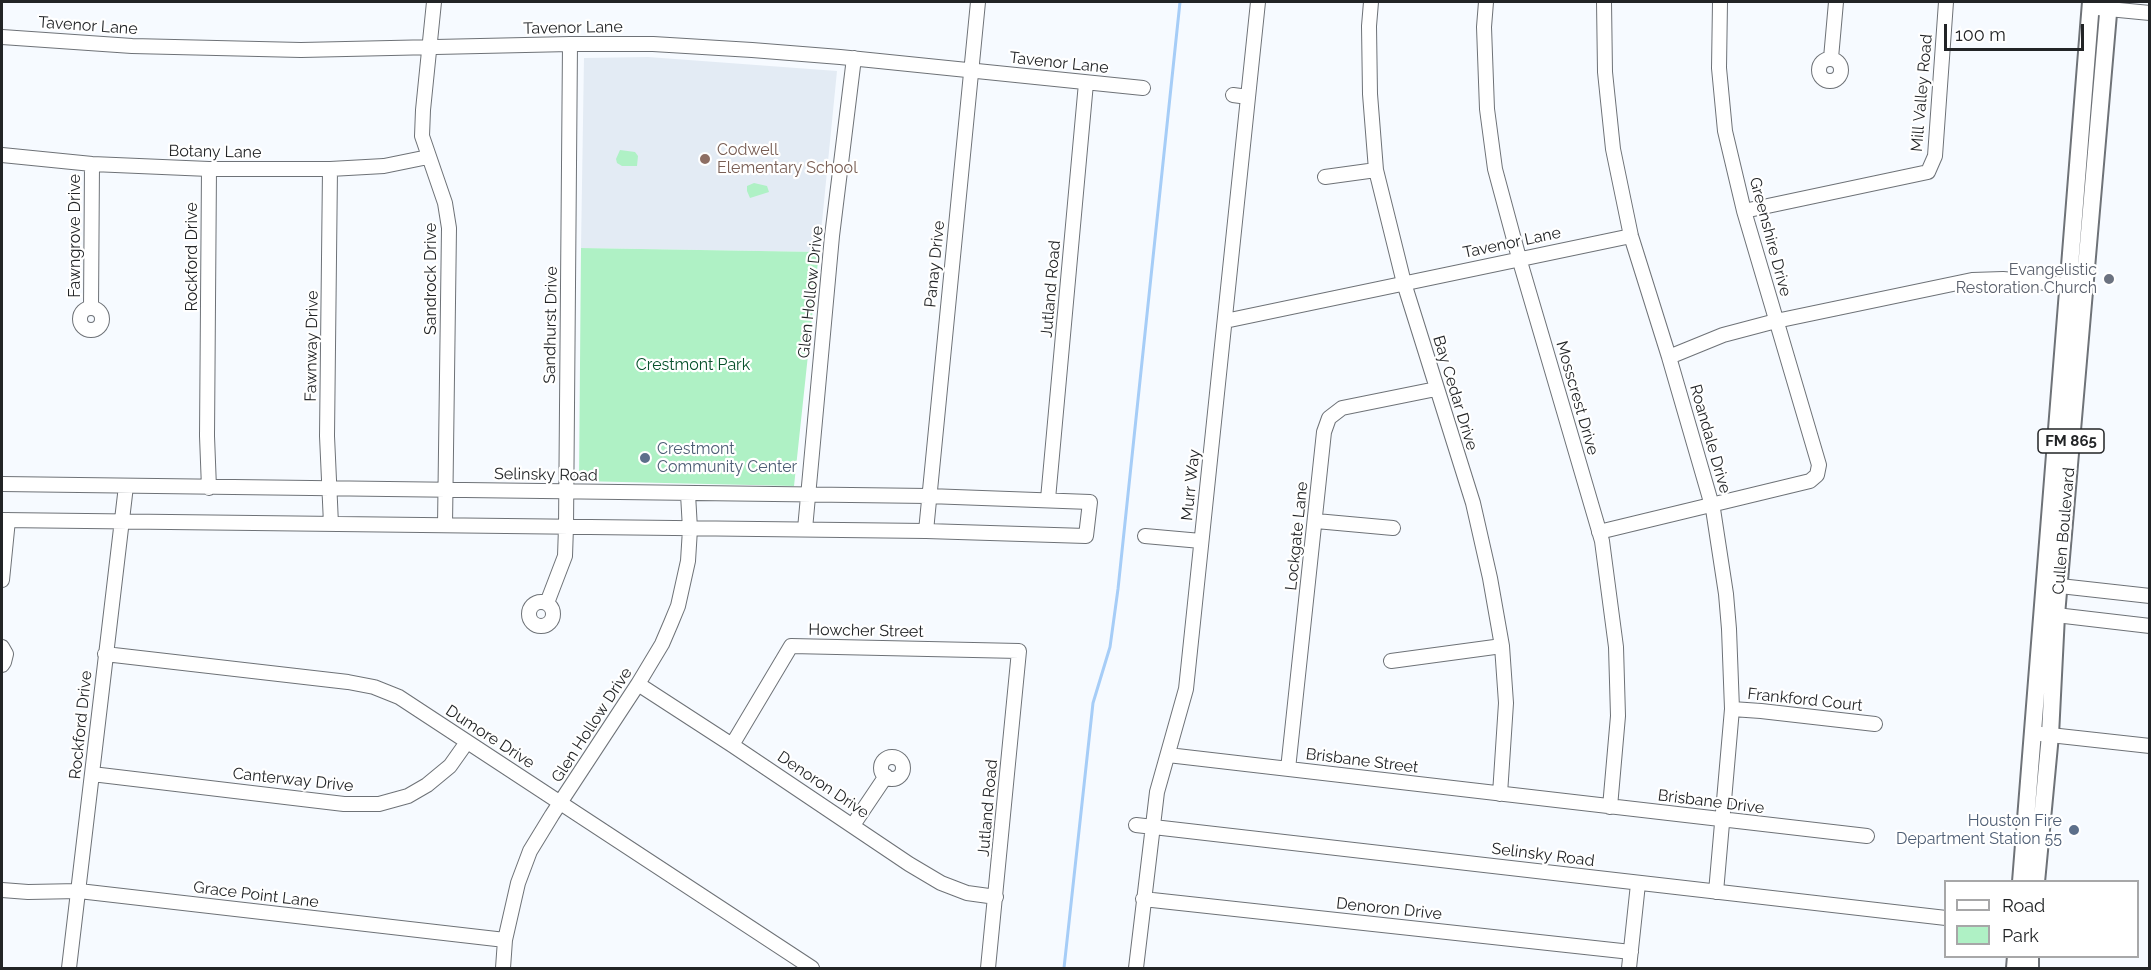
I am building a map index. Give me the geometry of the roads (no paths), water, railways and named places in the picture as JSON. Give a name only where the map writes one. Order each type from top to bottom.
[{"type":"main road","name":"Cullen Boulevard","points":[[2036,880],[2032,733],[2043,598],[2065,425],[2078,286],[2087,154],[2091,4]]},
{"type":"main road","name":"Cullen Boulevard","points":[[2087,154],[2108,5]]},
{"type":"main road","name":"Cullen Boulevard","points":[[2021,880],[2050,735],[2056,615],[2060,586],[2065,425]]},
{"type":"street","name":"Sandrock Drive","points":[[434,2],[422,136],[445,203],[449,228],[445,525]]},
{"type":"street","name":"Panay Drive","points":[[926,531],[978,2]]},
{"type":"street","name":"Murr Way","points":[[1136,969],[1157,792],[1186,689],[1258,2]]},
{"type":"street","name":"Bay Cedar Drive","points":[[1371,2],[1370,94],[1376,170],[1404,283],[1473,503],[1502,646],[1506,703],[1500,794]]},
{"type":"street","name":"Mosscrest Drive","points":[[1486,2],[1484,27],[1487,109],[1495,169],[1599,532],[1616,647],[1618,716],[1610,807]]},
{"type":"street","name":"Roandale Drive","points":[[1604,2],[1605,72],[1613,149],[1631,236],[1712,506],[1726,594],[1732,709],[1716,892]]},
{"type":"street","name":"Greenshire Drive","points":[[1712,506],[1810,481],[1817,475],[1819,465],[1744,211],[1725,131],[1719,68],[1720,2]]},
{"type":"street","points":[[1831,58],[1836,2]]},
{"type":"street","name":"Mill Valley Road","points":[[1744,211],[1928,172],[1935,156],[1947,2]]},
{"type":"street","points":[[2091,4],[2150,13]]},
{"type":"street","name":"Tavenor Lane","points":[[2,37],[132,46],[202,48],[430,48],[653,44],[854,58],[1143,88]]},
{"type":"street","name":"Sandhurst Drive","points":[[547,603],[565,555],[570,44]]},
{"type":"street","name":"Glen Hollow Drive","points":[[805,530],[832,236],[854,58]]},
{"type":"street","name":"Jutland Road","points":[[1048,499],[1086,83]]},
{"type":"street","points":[[1233,95],[1248,97]]},
{"type":"street","name":"Botany Lane","points":[[2,155],[92,164],[209,169],[330,169],[384,166],[428,157]]},
{"type":"street","name":"Fawngrove Drive","points":[[91,308],[92,164]]},
{"type":"street","name":"Rockford Drive","points":[[209,169],[207,436],[209,488]]},
{"type":"street","name":"Fawnway Drive","points":[[330,169],[327,436],[332,524]]},
{"type":"street","points":[[1325,177],[1376,170]]},
{"type":"street","name":"Tavenor Lane","points":[[1225,321],[1631,236]]},
{"type":"street","points":[[1669,357],[1723,335],[1776,321],[1972,280],[2002,279],[2078,286]]},
{"type":"street","name":"Lockgate Lane","points":[[1288,769],[1324,432],[1329,418],[1342,408],[1436,389]]},
{"type":"street","name":"Selinsky Road","points":[[2,484],[928,496],[1090,502],[1086,536],[926,531]]},
{"type":"street","name":"Rockford Drive","points":[[69,969],[126,486]]},
{"type":"street","name":"Glen Hollow Drive","points":[[502,969],[505,940],[518,883],[526,862],[552,815],[662,644],[678,606],[688,561],[690,530],[688,494]]},
{"type":"street","points":[[1599,532],[1712,506]]},
{"type":"street","points":[[2,580],[5,520],[690,530],[926,531]]},
{"type":"street","points":[[1316,521],[1393,528]]},
{"type":"street","points":[[1145,536],[1201,541]]},
{"type":"street","points":[[2150,596],[2060,586],[2043,598],[2056,615],[2150,626]]},
{"type":"street","name":"Howcher Street","points":[[732,745],[791,646],[1020,651]]},
{"type":"street","points":[[1391,661],[1502,646]]},
{"type":"street","points":[[2,647],[6,654],[2,665]]},
{"type":"street","name":"Jutland Road","points":[[988,969],[1020,651]]},
{"type":"street","name":"Dumore Drive","points":[[105,654],[348,681],[374,687],[399,697],[812,969]]},
{"type":"street","name":"Denoron Drive","points":[[638,684],[909,864],[941,883],[967,892],[996,897]]},
{"type":"street","name":"Frankford Court","points":[[1732,709],[1875,724]]},
{"type":"street","points":[[2032,733],[2150,746]]},
{"type":"street","name":"Canterway Drive","points":[[92,774],[345,804],[379,804],[408,796],[427,785],[450,766],[467,742]]},
{"type":"street","name":"Brisbane Street","points":[[1168,755],[1552,800]]},
{"type":"street","points":[[853,825],[886,777]]},
{"type":"street","name":"Brisbane Drive","points":[[1552,800],[1866,836]]},
{"type":"street","name":"Selinsky Road","points":[[1136,825],[1944,918]]},
{"type":"street","points":[[1629,969],[1638,884]]},
{"type":"street","name":"Grace Point Lane","points":[[2,890],[79,891],[505,940]]},
{"type":"street","name":"Denoron Drive","points":[[1143,899],[1631,952]]},
{"type":"waterway","points":[[1064,968],[1093,703],[1110,647],[1118,589],[1180,2]]},
{"type":"place","name":"Codwell Elementary School","points":[[705,159]]},
{"type":"place","name":"Evangelistic Restoration Church","points":[[2109,279]]},
{"type":"place","name":"Crestmont Community Center","points":[[645,458]]},
{"type":"place","name":"Houston Fire Department Station 55","points":[[2074,830]]},
{"type":"park label","name":"Crestmont Park","points":[[693,365]]}]
